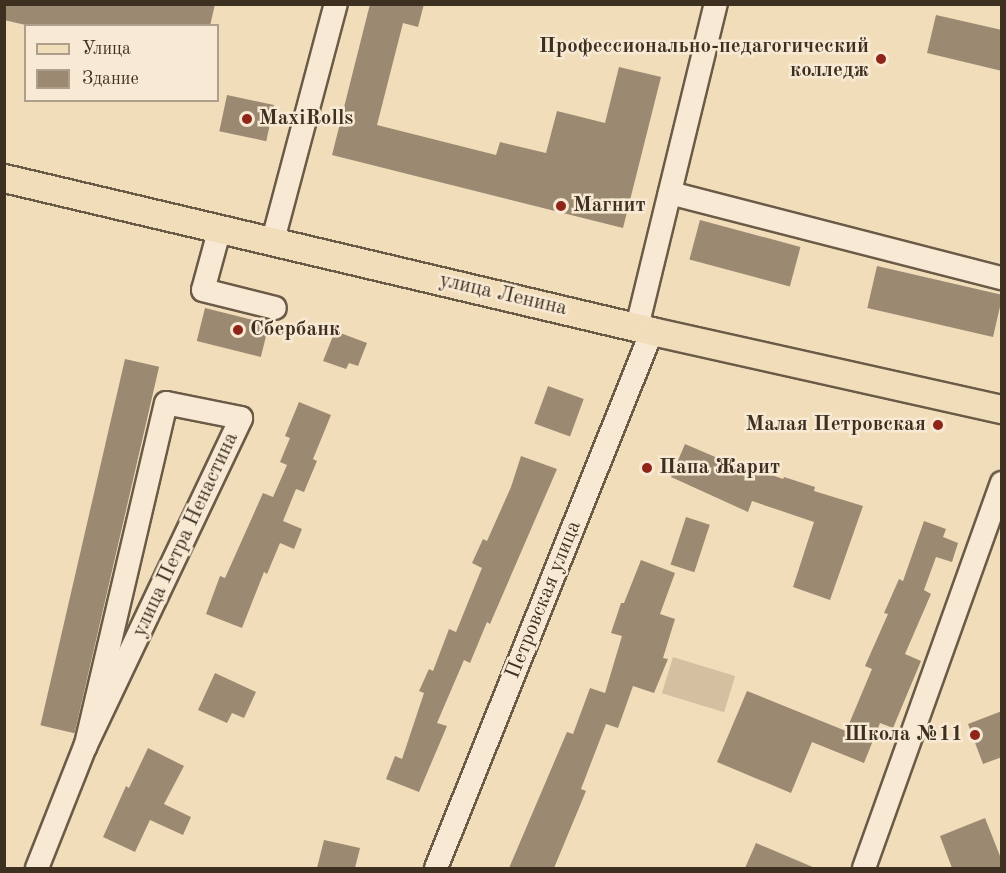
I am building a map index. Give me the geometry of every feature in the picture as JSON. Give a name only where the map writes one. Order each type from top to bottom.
[{"type":"main road","name":"улица Ленина","points":[[4,178],[645,329],[1002,409]]},
{"type":"street","points":[[273,240],[336,4]]},
{"type":"street","name":"Петровская улица","points":[[436,868],[645,329],[670,192],[716,4]]},
{"type":"street","points":[[670,192],[1002,278]]},
{"type":"street","points":[[220,228],[203,290],[274,308]]},
{"type":"street","name":"улица Петра Ненастина","points":[[37,868],[85,747],[241,418],[166,403],[85,747]]},
{"type":"street","points":[[864,868],[1002,483]]},
{"type":"shaded area","points":[[673,657],[735,676],[724,712],[662,693]]},
{"type":"building","points":[[4,4],[215,4],[210,24],[24,25],[4,20]]},
{"type":"building","points":[[370,4],[424,4],[418,27],[403,23],[377,125],[496,155],[500,142],[546,153],[557,111],[605,123],[619,67],[661,77],[623,228],[332,155]]},
{"type":"building","points":[[936,15],[1002,30],[1002,71],[927,53]]},
{"type":"building","points":[[227,95],[274,105],[266,141],[219,131]]},
{"type":"building","points":[[700,220],[800,247],[790,287],[689,260]]},
{"type":"building","points":[[877,266],[1002,295],[993,337],[867,308]]},
{"type":"building","points":[[205,308],[269,324],[261,357],[197,341]]},
{"type":"building","points":[[335,331],[367,343],[358,366],[349,363],[346,369],[323,361]]},
{"type":"building","points":[[125,359],[159,367],[75,733],[40,725]]},
{"type":"building","points":[[548,386],[584,399],[570,437],[534,424]]},
{"type":"building","points":[[299,402],[331,415],[313,459],[317,461],[304,492],[296,489],[283,521],[302,529],[294,549],[280,543],[267,574],[264,572],[242,628],[206,614],[220,576],[225,578],[263,493],[273,497],[287,465],[280,462],[290,438],[285,436]]},
{"type":"building","points":[[685,444],[734,465],[735,462],[783,479],[784,477],[815,487],[814,491],[863,506],[830,600],[793,587],[814,522],[752,501],[748,512],[671,477]]},
{"type":"building","points":[[521,456],[557,469],[490,624],[487,622],[470,663],[464,660],[437,723],[447,726],[419,792],[386,779],[395,756],[402,759],[424,693],[419,691],[429,669],[433,671],[449,629],[456,632],[482,568],[472,563],[483,539],[487,541],[511,487]]},
{"type":"building","points":[[686,517],[710,525],[694,572],[671,565]]},
{"type":"building","points":[[924,521],[946,529],[943,537],[958,543],[952,562],[936,557],[924,590],[931,594],[905,654],[921,661],[893,728],[880,723],[864,763],[812,742],[791,793],[717,762],[747,691],[846,731],[872,669],[865,666],[888,614],[884,613],[899,579],[903,581]]},
{"type":"building","points":[[641,560],[675,573],[660,614],[675,619],[663,658],[668,659],[654,693],[633,686],[618,728],[606,724],[581,789],[586,791],[554,868],[509,868],[567,732],[573,734],[590,688],[605,693],[622,636],[611,633],[621,603],[624,603]]},
{"type":"building","points":[[215,673],[256,692],[244,718],[232,713],[227,723],[198,710]]},
{"type":"building","points":[[1002,711],[1002,757],[983,764],[968,724]]},
{"type":"building","points":[[148,748],[184,766],[164,804],[191,817],[183,835],[150,820],[135,852],[103,837],[126,786],[129,788]]},
{"type":"building","points":[[985,818],[1002,861],[1002,868],[952,868],[940,836]]},
{"type":"building","points":[[324,840],[360,848],[355,868],[317,868]]},
{"type":"building","points":[[756,843],[815,868],[745,868]]},
{"type":"place","name":"Профессионально-педагогический колледж","points":[[881,59]]},
{"type":"place","name":"MaxiRolls","points":[[247,119]]},
{"type":"place","name":"Магнит","points":[[561,206]]},
{"type":"place","name":"Сбербанк","points":[[238,330]]},
{"type":"place","name":"Малая Петровская","points":[[938,425]]},
{"type":"place","name":"Папа Жарит","points":[[647,468]]},
{"type":"place","name":"Школа №11","points":[[975,735]]}]
